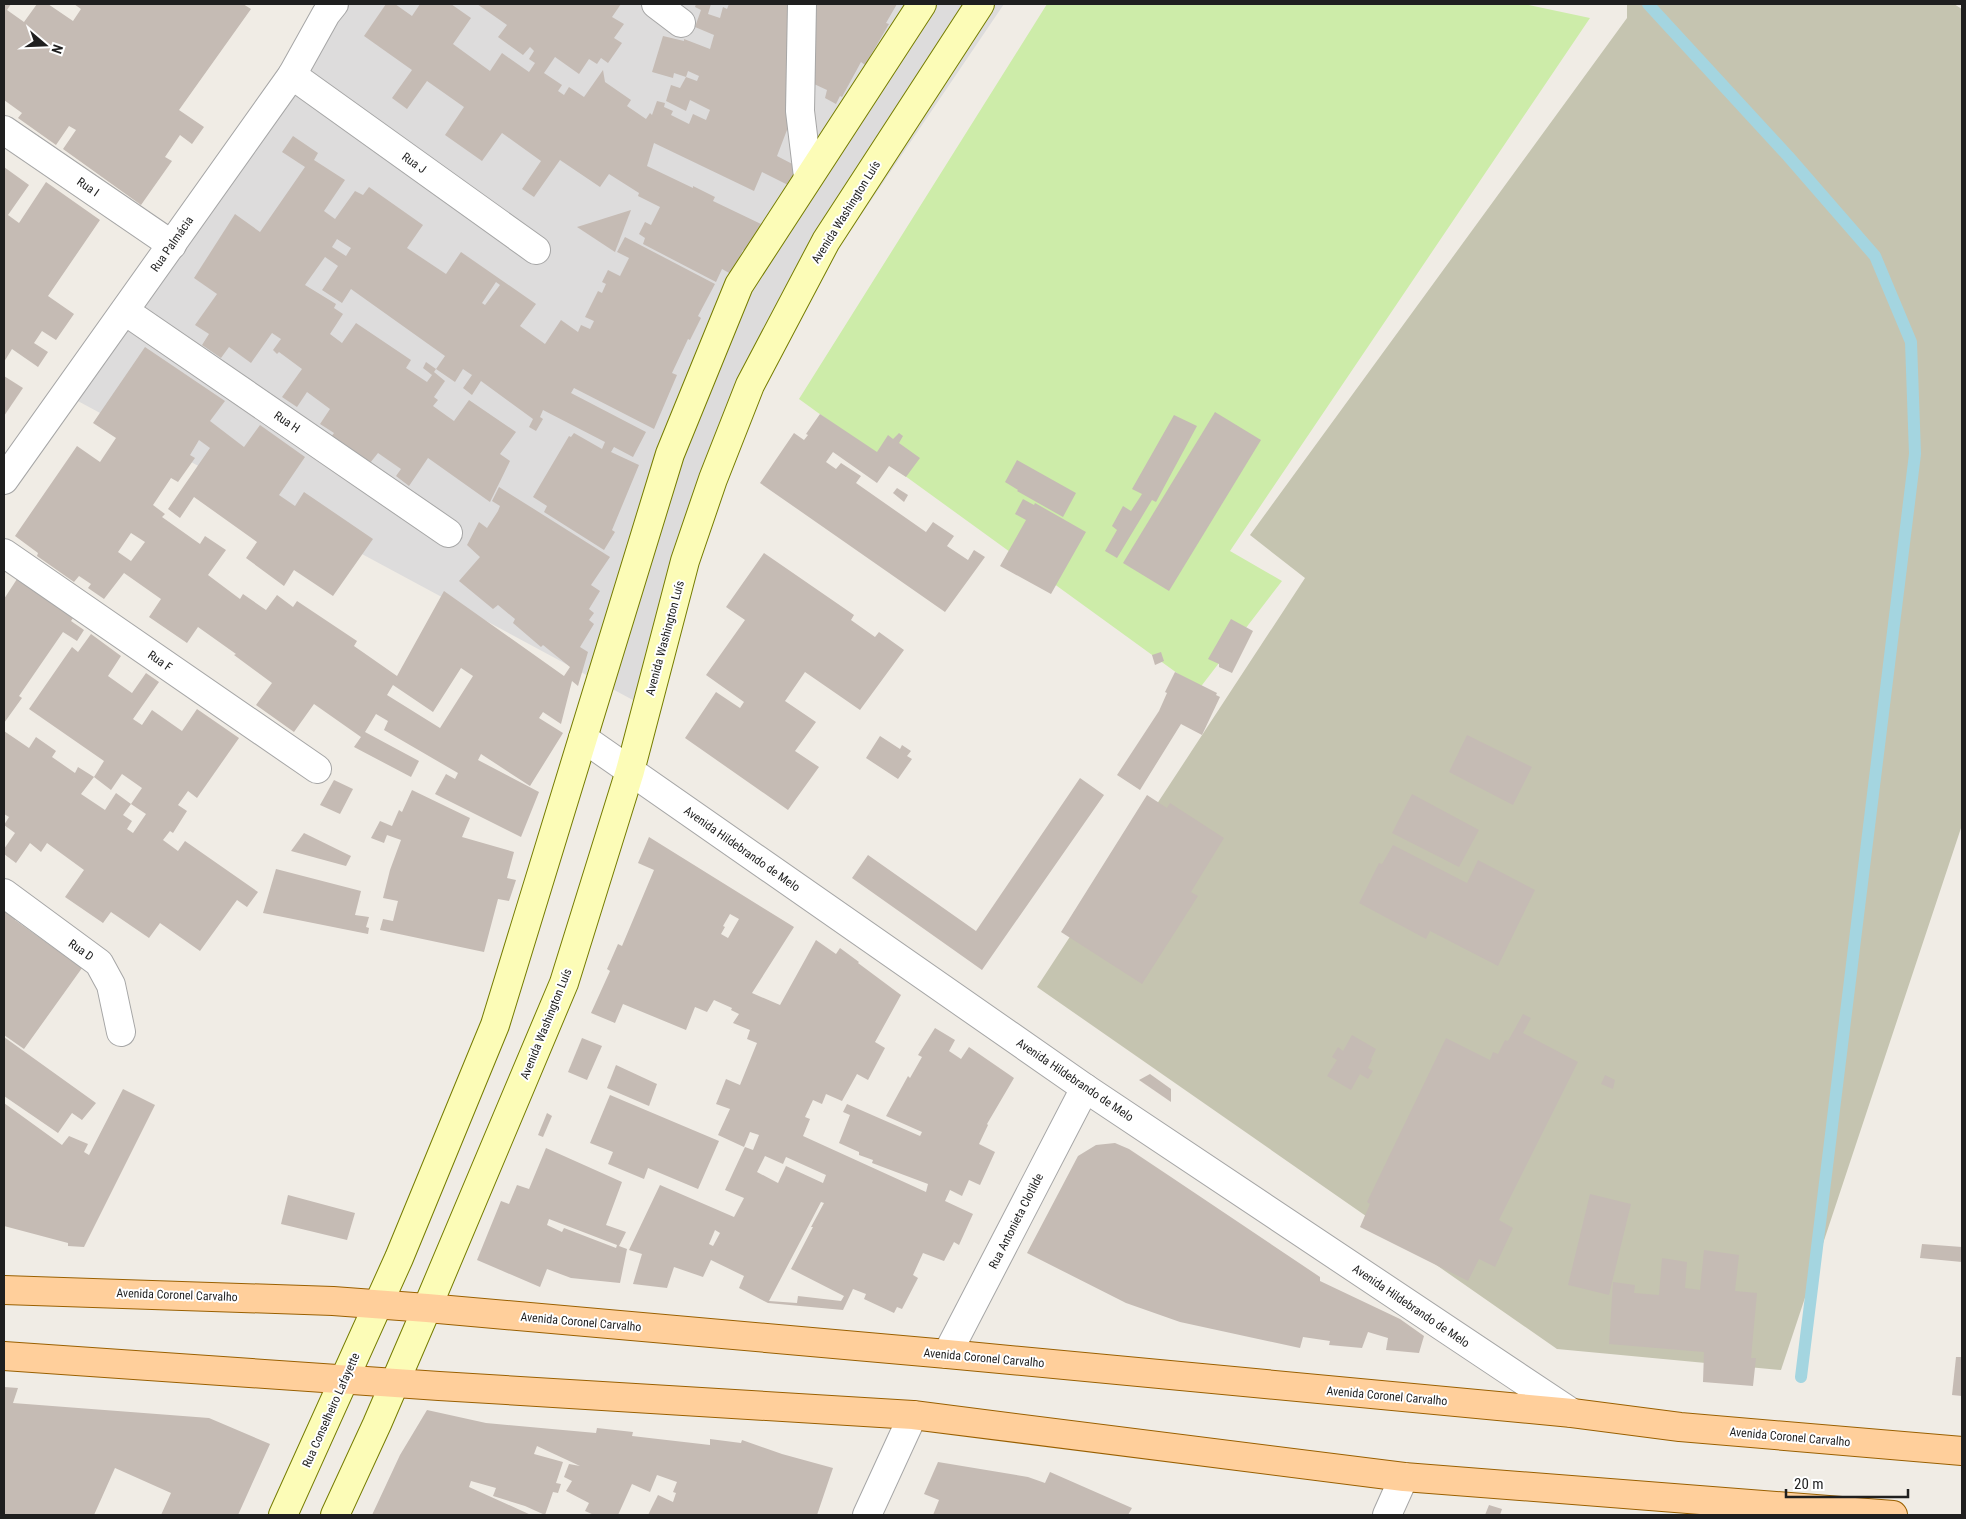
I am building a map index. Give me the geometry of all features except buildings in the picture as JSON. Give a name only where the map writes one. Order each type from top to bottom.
[{"type":"main road","name":"Avenida Coronel Carvalho","points":[[4,1290],[334,1300],[947,1354],[1572,1414],[1680,1427],[1962,1451]]},
{"type":"main road","points":[[4,1356],[344,1380],[913,1415],[1404,1477],[1893,1515]]},
{"type":"street","points":[[656,4],[681,23]]},
{"type":"street","points":[[802,4],[800,111],[808,177]]},
{"type":"street","points":[[378,1304],[495,1025],[670,454],[738,285],[922,4]]},
{"type":"street","name":"Avenida Washington Luís","points":[[427,1308],[564,983],[630,771],[685,562],[713,479],[750,385],[826,241],[980,4]]},
{"type":"street","name":"Rua Palmácia","points":[[7,469],[125,311],[292,76],[324,7]]},
{"type":"street","name":"Rua J","points":[[292,76],[536,250]]},
{"type":"street","name":"Rua I","points":[[4,130],[172,245]]},
{"type":"street","name":"Rua H","points":[[125,311],[448,533]]},
{"type":"street","name":"Rua F","points":[[4,553],[317,768]]},
{"type":"street","name":"Avenida Hildebrando de Melo","points":[[584,738],[1085,1088],[1572,1414]]},
{"type":"street","name":"Rua D","points":[[4,893],[99,963],[111,984],[121,1032]]},
{"type":"street","name":"Rua Antonieta Clotilde","points":[[947,1354],[1085,1088]]},
{"type":"street","name":"Rua Conselheiro Lafayette","points":[[283,1515],[378,1304]]},
{"type":"street","points":[[335,1515],[427,1308]]},
{"type":"street","points":[[867,1515],[913,1415]]},
{"type":"street","points":[[1387,1515],[1404,1477]]},
{"type":"shaded area","points":[[337,4],[1004,4],[752,376],[657,713],[63,393]]},
{"type":"shaded area","points":[[1627,4],[1954,4],[1962,9],[1962,825],[1781,1370],[1557,1349],[1037,987],[1305,578],[1250,535],[1627,18]]},
{"type":"green space","points":[[1047,4],[1524,4],[1590,18],[1230,551],[1282,581],[1199,689],[799,399]]},
{"type":"waterway","points":[[1648,4],[1788,156],[1875,256],[1911,342],[1915,454],[1801,1377]]}]
